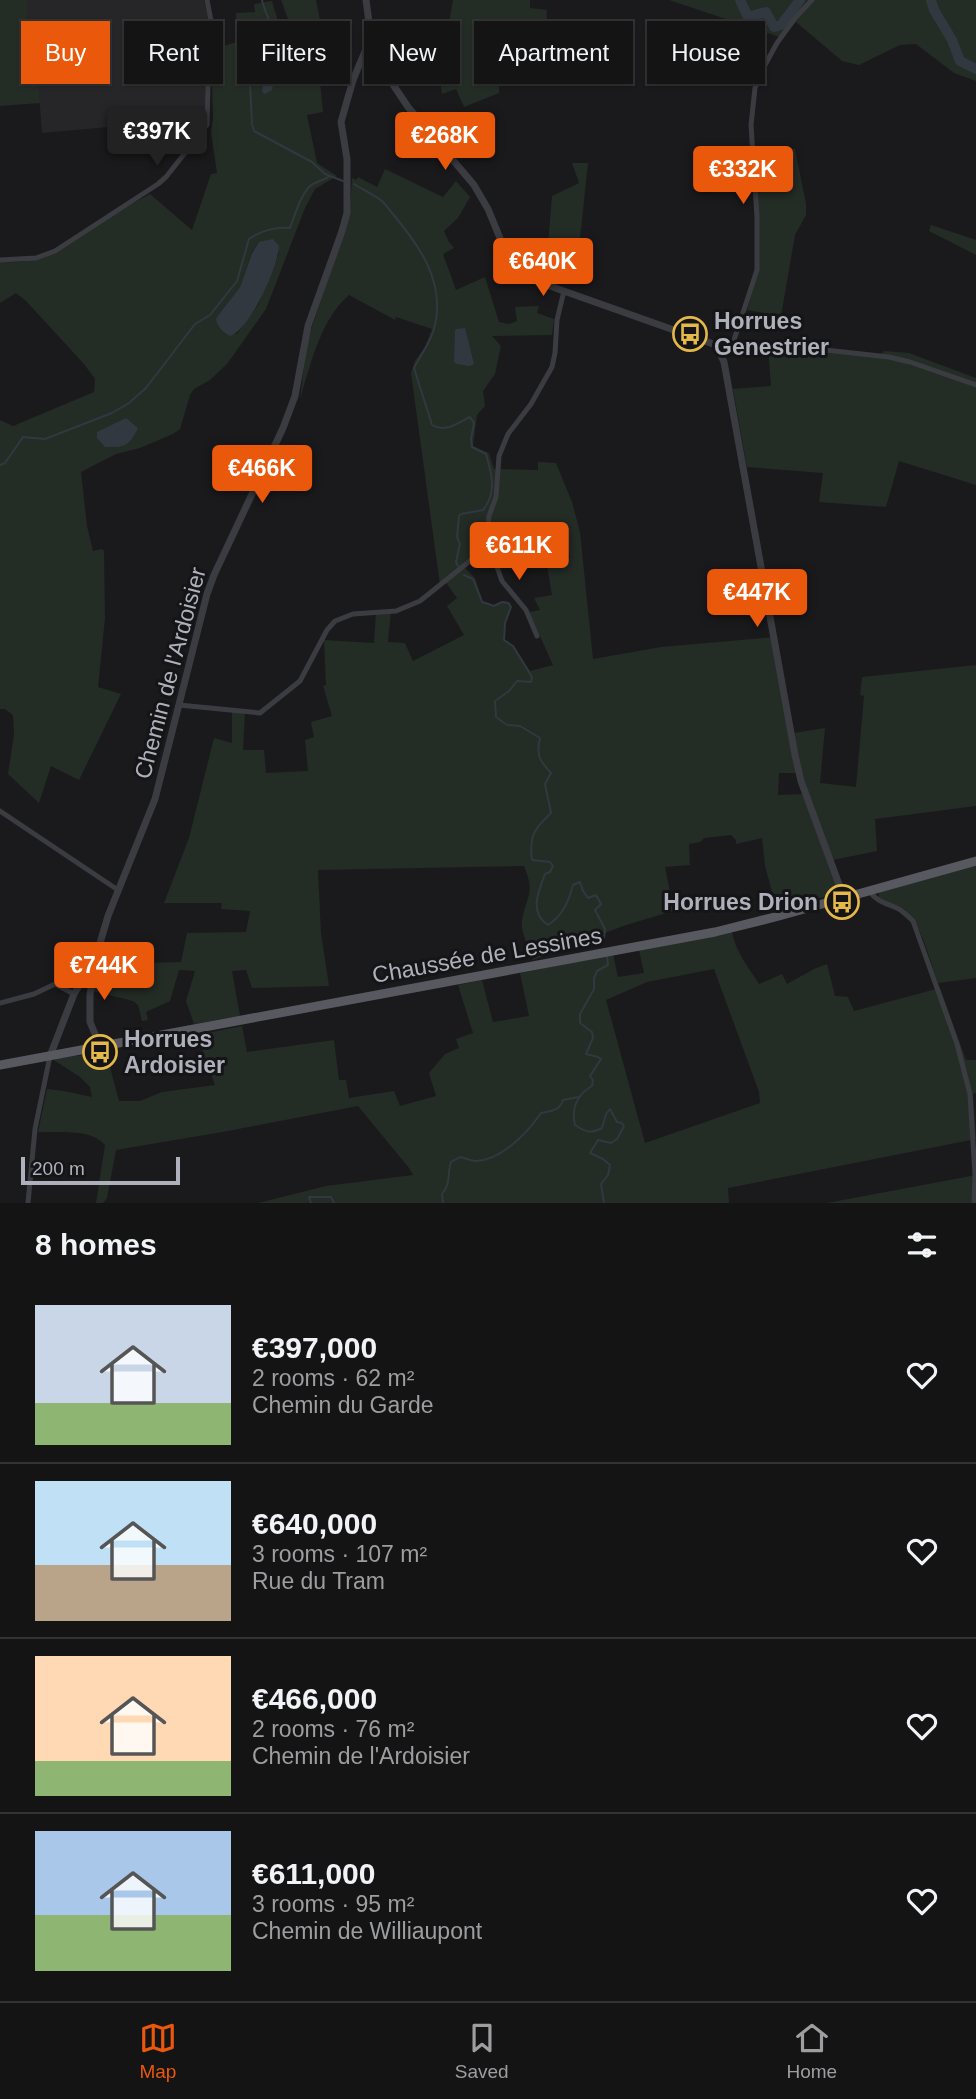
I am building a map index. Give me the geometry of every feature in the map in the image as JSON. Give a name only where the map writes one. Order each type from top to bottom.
[{"type":"main road","name":"Chaussée de Lessines","points":[[0,1065],[715,932],[976,861]]},
{"type":"street","points":[[0,260],[36,258],[55,251],[158,184],[204,130],[209,119],[208,85],[216,52],[207,0]]},
{"type":"street","points":[[366,0],[369,21]]},
{"type":"street","points":[[733,343],[757,270],[757,217],[751,125],[755,88],[777,43],[812,0]]},
{"type":"street","name":"Chemin de l'Ardoisier","points":[[100,1046],[90,1022],[90,995],[95,960],[108,916],[155,799],[214,575],[283,428],[295,396],[308,326],[347,213],[347,159],[341,122],[352,80],[364,53]]},
{"type":"street","points":[[393,84],[408,107],[474,184],[513,265],[530,279],[716,345],[733,343],[889,357],[976,385]]},
{"type":"street","points":[[179,705],[260,713],[303,676],[327,630],[335,621],[353,614],[396,611],[410,607],[486,548],[489,516],[496,497],[499,456],[508,434],[531,404],[552,367],[557,320],[564,291]]},
{"type":"street","points":[[716,345],[724,362],[801,781],[844,898]]},
{"type":"street","points":[[486,548],[491,550],[502,581],[526,610],[537,636]]},
{"type":"street","points":[[0,811],[118,890]]},
{"type":"street","points":[[869,891],[876,900],[901,910],[913,921],[957,1044],[970,1094],[974,1203]]},
{"type":"street","name":"Chemin de l'Ardoisier","points":[[28,1203],[35,1129],[50,1056],[74,994],[95,960]]},
{"type":"street","points":[[0,1003],[34,994],[55,984],[74,994]]},
{"type":"shaded area","points":[[0,0],[27,0],[27,17],[32,21],[21,21],[21,84],[38,84],[40,103],[0,106]]},
{"type":"shaded area","points":[[27,0],[204,0],[209,21],[124,21],[124,84],[206,84],[208,118],[42,133],[38,84],[110,84],[110,21],[32,21],[27,17]]},
{"type":"shaded area","points":[[281,0],[316,0],[320,21],[278,21],[288,19]]},
{"type":"shaded area","points":[[453,0],[530,0],[530,8],[547,10],[547,21],[474,21],[474,84],[499,84],[499,93],[464,107],[456,89],[442,94],[441,84],[460,84],[460,21],[449,21]]},
{"type":"shaded area","points":[[669,0],[976,0],[976,81],[954,73],[916,44],[900,45],[859,65],[842,61],[796,22],[783,38],[765,32],[765,21],[732,21]]},
{"type":"shaded area","points":[[272,1],[278,21],[237,21],[237,42],[236,13],[255,12],[254,4]]},
{"type":"shaded area","points":[[237,42],[237,84],[320,84],[323,112],[307,115],[317,163],[337,176],[315,189],[266,309],[227,364],[210,380],[194,389],[180,429],[140,448],[116,454],[81,472],[87,526],[93,551],[104,551],[105,618],[98,687],[121,694],[79,780],[51,766],[39,803],[8,774],[14,735],[13,715],[0,709],[0,420],[13,426],[94,392],[95,379],[16,293],[0,303],[0,262],[45,257],[150,194],[192,230],[211,174],[217,173],[211,132],[212,85],[223,84],[223,46]],"holes":[[[259,242],[279,253],[258,305],[237,334],[216,318],[240,287],[252,252]]]},
{"type":"shaded area","points":[[263,84],[273,84],[272,90],[265,94],[262,92]]},
{"type":"shaded area","points":[[753,146],[795,149],[806,204],[806,215],[795,235],[781,316],[747,310],[759,269]]},
{"type":"shaded area","points":[[572,163],[588,163],[579,248],[548,245],[552,196],[579,183]]},
{"type":"shaded area","points":[[385,169],[443,197],[456,181],[470,197],[458,218],[444,231],[454,248],[443,254],[456,290],[485,277],[499,322],[509,324],[517,321],[515,307],[539,306],[537,313],[554,319],[552,335],[492,336],[501,346],[495,374],[483,391],[485,406],[477,415],[473,446],[489,453],[494,469],[538,470],[538,462],[556,463],[572,502],[580,532],[593,659],[661,647],[776,637],[794,733],[825,728],[820,783],[856,787],[864,696],[860,695],[862,677],[976,665],[976,806],[875,819],[877,851],[833,860],[845,891],[777,910],[765,866],[762,838],[736,844],[731,835],[704,838],[700,842],[689,844],[690,865],[665,867],[672,902],[678,903],[680,909],[626,925],[533,960],[522,925],[530,889],[524,866],[318,870],[321,933],[329,986],[252,988],[246,970],[232,971],[240,1016],[194,1024],[186,1001],[195,971],[179,970],[170,1001],[146,1012],[148,1020],[142,1021],[138,1005],[133,1001],[93,991],[103,946],[145,963],[181,962],[187,933],[246,932],[250,911],[221,909],[222,903],[164,903],[189,838],[214,738],[232,743],[232,710],[245,711],[243,750],[264,750],[266,773],[308,771],[305,740],[314,737],[311,722],[332,716],[323,686],[326,685],[324,640],[374,643],[376,611],[391,611],[388,642],[405,643],[413,661],[464,635],[447,606],[457,598],[445,581],[440,585],[411,373],[432,329],[396,317],[395,320],[349,295],[339,305],[324,330],[300,399],[307,342],[350,213],[352,178],[356,180],[358,177],[377,187]],"holes":[[[520,530],[567,532],[570,559],[546,560],[552,595],[534,598],[540,610],[529,612],[553,665],[530,671],[514,646],[505,640],[505,623],[512,607],[510,602],[502,601],[494,605],[483,601],[475,578],[463,566],[484,545],[510,552]],[[779,773],[802,773],[809,794],[778,795]]]},
{"type":"shaded area","points":[[931,225],[976,240],[976,255],[929,231]]},
{"type":"shaded area","points":[[273,239],[279,246],[274,268],[262,297],[246,322],[230,336],[221,329],[216,318],[240,287],[252,253],[259,242]]},
{"type":"shaded area","points":[[465,328],[474,364],[470,366],[454,362],[455,331]]},
{"type":"shaded area","points":[[776,344],[881,355],[884,351],[909,353],[976,378],[976,485],[899,461],[886,507],[819,502],[823,473],[747,467],[733,389],[771,386],[768,348],[775,348]]},
{"type":"shaded area","points":[[126,418],[138,428],[132,439],[122,446],[105,447],[97,438],[97,432]]},
{"type":"shaded area","points":[[976,864],[976,978],[938,983],[925,944],[911,916],[902,908],[879,898],[879,891]]},
{"type":"shaded area","points":[[732,932],[739,953],[759,984],[782,974],[787,984],[827,964],[835,996],[848,997],[854,1011],[940,988],[966,1060],[976,1060],[976,1093],[973,1094],[976,1139],[728,1188],[729,1203],[258,1203],[326,1186],[413,1175],[358,1106],[116,1150],[107,1198],[103,1203],[96,1203],[105,1145],[83,1134],[38,1132],[47,1089],[92,1097],[90,1087],[80,1077],[52,1059],[106,1052],[119,1101],[140,1101],[162,1092],[215,1085],[197,1035],[242,1026],[247,1052],[334,1040],[339,1080],[346,1080],[349,1098],[394,1091],[400,1106],[436,1096],[429,1073],[445,1054],[459,1048],[456,1039],[473,1033],[458,985],[482,980],[493,1022],[529,1016],[520,973],[613,954],[618,977],[644,973],[639,950]],"holes":[[[714,969],[759,1092],[760,1103],[645,1143],[606,1000],[647,982]]]},
{"type":"shaded area","points":[[976,1175],[976,1203],[827,1203],[832,1202]]},
{"type":"waterway","points":[[262,0],[274,39],[258,62],[250,84],[254,131],[312,162],[325,174],[343,181]]},
{"type":"waterway","points":[[740,0],[748,17],[766,12],[774,27],[781,25],[800,0]]},
{"type":"waterway","points":[[931,0],[960,61],[976,69]]},
{"type":"waterway","points":[[0,465],[5,463],[23,437],[45,439],[112,413],[129,403],[146,388],[195,324],[210,315],[237,281],[249,239],[268,230],[290,228],[306,190],[330,176]]},
{"type":"waterway","points":[[354,184],[386,206],[412,238],[433,279],[437,309],[434,331],[414,368],[432,425],[447,428],[470,417],[474,423],[472,447],[486,454],[488,461],[492,490],[487,504],[483,510],[459,516],[458,566]]},
{"type":"waterway","points":[[464,575],[473,579],[482,602],[494,606],[502,602],[508,603],[511,607],[505,623],[504,640],[513,646],[532,677],[531,682],[517,681],[495,701],[496,717],[507,725],[520,726],[540,738],[540,757],[551,773],[545,784],[551,813],[540,824],[531,845],[532,860],[550,862],[553,866],[550,872],[545,874],[540,888],[537,902],[539,914],[548,925],[564,908],[573,885],[580,882],[588,898],[596,895],[601,904],[595,910],[605,929],[604,938]]},
{"type":"waterway","points":[[604,1203],[601,1184],[608,1175],[610,1165],[590,1153],[598,1140],[611,1143],[617,1139],[624,1126],[617,1122],[610,1109],[602,1128],[585,1131],[575,1125],[574,1113],[579,1098],[592,1086],[593,1080],[590,1076],[601,1059],[586,1054],[593,1038],[592,1032],[580,1023],[580,1014],[594,989],[597,971],[608,965],[607,957]]},
{"type":"waterway","points":[[443,1203],[442,1194],[448,1183],[451,1162],[460,1157],[476,1161],[495,1156],[522,1136],[541,1113],[552,1111],[562,1104],[563,1100],[579,1097]]},
{"type":"waterway","points":[[311,1203],[309,1197],[331,1197],[334,1203]]},
{"type":"place","name":"Horrues Genestrier","points":[[690,334]]},
{"type":"place","name":"Horrues Drion","points":[[842,902]]},
{"type":"place","name":"Horrues Ardoisier","points":[[100,1052]]}]
